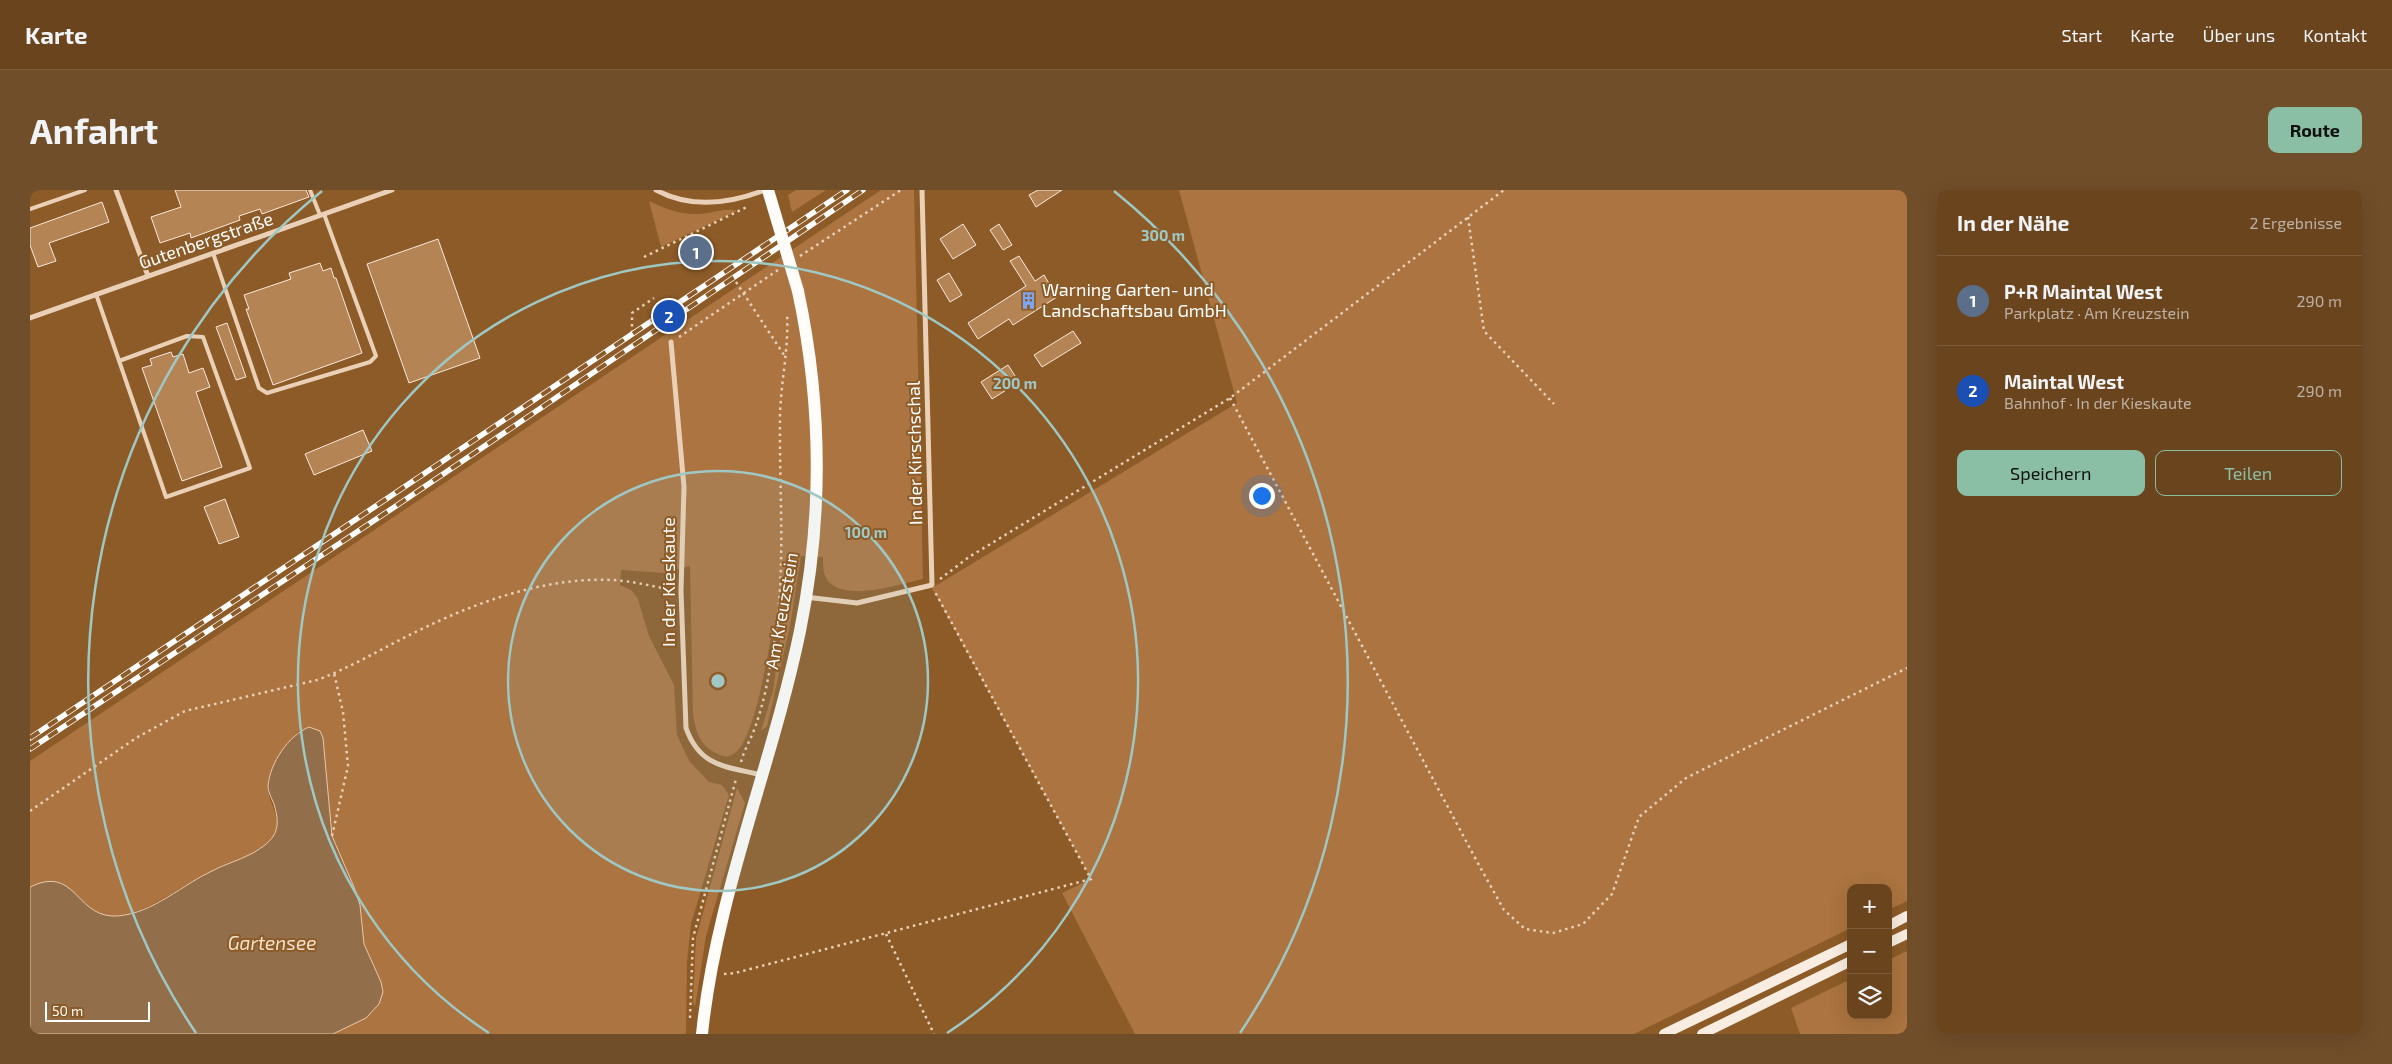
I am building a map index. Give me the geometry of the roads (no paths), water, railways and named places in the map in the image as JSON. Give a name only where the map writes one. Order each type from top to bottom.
[{"type":"main road","name":"Am Kreuzstein","points":[[702,1034],[710,974],[761,775],[792,665],[805,597],[816,503],[817,438],[806,332],[798,291],[767,190]]},
{"type":"main road","points":[[1892,924],[1907,916]]},
{"type":"main road","points":[[1892,941],[1907,934]]},
{"type":"main road","points":[[1664,1034],[1847,946]]},
{"type":"main road","points":[[1702,1034],[1847,963]]},
{"type":"street","points":[[116,190],[148,276]]},
{"type":"street","name":"Gutenbergstraße","points":[[30,318],[392,190]]},
{"type":"street","points":[[656,190],[679,200],[704,203],[728,202],[767,190]]},
{"type":"street","name":"In der Kirschschal","points":[[805,597],[857,603],[932,585],[922,190]]},
{"type":"street","name":"In der Kieskaute","points":[[671,342],[684,487],[681,592],[686,728],[692,744],[702,756],[714,763],[761,775]]},
{"type":"lane","points":[[30,208],[84,190]]},
{"type":"lane","points":[[213,253],[259,388],[267,393],[370,362],[376,356],[322,215],[310,190]]},
{"type":"lane","points":[[96,294],[119,361],[166,497],[250,468],[202,337],[187,336],[119,361]]},
{"type":"water","name":"Gartensee","points":[[309,727],[320,731],[323,738],[332,836],[360,905],[364,944],[381,982],[383,992],[379,1004],[366,1018],[333,1034],[30,1034],[30,887],[45,882],[57,882],[66,886],[90,908],[100,913],[112,916],[125,915],[150,907],[213,870],[253,853],[267,844],[277,828],[276,813],[268,786],[272,768],[287,744],[301,731]]},
{"type":"railway","points":[[30,738],[847,190]]},
{"type":"railway","points":[[30,749],[396,506],[863,190]]},
{"type":"place","name":"P+R Maintal West","points":[[696,252]]},
{"type":"place","name":"Warning Garten- und Landschaftsbau GmbH","points":[[1028,300]]},
{"type":"place","name":"Maintal West","points":[[669,316]]}]
